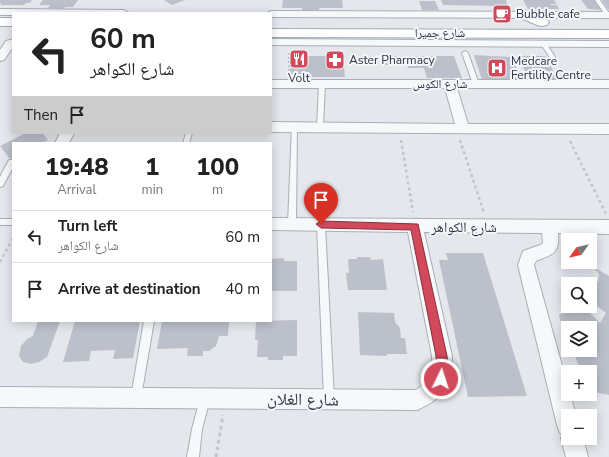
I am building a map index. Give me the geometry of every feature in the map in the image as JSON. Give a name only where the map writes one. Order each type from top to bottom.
[{"type":"main road","points":[[524,14],[542,22]]},
{"type":"main road","points":[[0,16],[12,17]]},
{"type":"main road","name":"شارع جميرا","points":[[272,21],[542,22],[609,20]]},
{"type":"main road","points":[[568,33],[589,29],[609,20]]},
{"type":"main road","points":[[0,22],[12,22]]},
{"type":"main road","name":"شارع جميرا","points":[[272,33],[289,37],[568,33],[609,34]]},
{"type":"main road","points":[[289,37],[305,42]]},
{"type":"street","points":[[0,12],[12,12]]},
{"type":"street","points":[[272,14],[524,14],[609,20]]},
{"type":"street","points":[[272,42],[289,37]]},
{"type":"street","points":[[0,58],[7,39]]},
{"type":"street","points":[[305,42],[609,44]]},
{"type":"street","name":"شارع الكوس","points":[[272,84],[609,84]]},
{"type":"street","points":[[450,84],[460,128]]},
{"type":"street","points":[[272,127],[609,129]]},
{"type":"street","name":"شارع الكواهر","points":[[272,224],[609,228]]},
{"type":"street","name":"شارع الغلان","points":[[0,398],[417,400],[427,396],[436,388],[441,379],[443,368],[442,356],[415,226]]},
{"type":"street","points":[[550,228],[551,245],[546,250],[529,256],[526,265],[564,409]]},
{"type":"street","points":[[573,445],[576,457]]},
{"type":"lane","points":[[597,0],[609,20]]},
{"type":"lane","points":[[544,44],[554,60]]},
{"type":"lane","points":[[465,53],[476,84]]},
{"type":"lane","points":[[320,127],[322,84]]},
{"type":"lane","points":[[292,224],[294,127]]},
{"type":"lane","points":[[0,184],[12,162]]},
{"type":"lane","points":[[0,222],[12,222]]},
{"type":"lane","points":[[321,224],[329,399]]},
{"type":"lane","points":[[136,398],[149,322]]},
{"type":"lane","points":[[193,457],[197,428],[205,398]]},
{"type":"path","points":[[289,37],[289,84]]},
{"type":"path","points":[[399,128],[415,226]]},
{"type":"path","points":[[460,128],[488,227]]},
{"type":"path","points":[[563,128],[609,219]]},
{"type":"path","points":[[0,262],[12,240]]},
{"type":"path","points":[[216,457],[226,399]]},
{"type":"building","points":[[0,0],[32,0],[30,3],[26,3],[24,5],[0,5],[2,3],[0,3]]},
{"type":"building","points":[[43,0],[78,0],[73,7],[65,7],[64,9],[48,8],[50,5],[39,5]]},
{"type":"building","points":[[164,0],[185,0],[172,5]]},
{"type":"building","points":[[283,0],[342,0],[343,8],[302,10],[302,8],[282,8]]},
{"type":"building","points":[[441,0],[506,0],[508,6],[443,5]]},
{"type":"building","points":[[523,0],[554,0],[557,4],[550,4],[557,5],[559,9],[528,9]]},
{"type":"building","points":[[581,0],[594,0],[601,10],[588,9]]},
{"type":"building","points":[[602,0],[609,0],[609,10],[604,2]]},
{"type":"building","points":[[419,1],[435,1],[439,10],[422,10]]},
{"type":"building","name":"Medcare Fertility Centre","points":[[474,55],[512,57],[522,81],[482,80]]},
{"type":"building","points":[[291,56],[343,56],[345,77],[290,77]]},
{"type":"building","points":[[383,56],[454,56],[462,78],[427,78],[424,68],[408,68],[407,65],[384,65]]},
{"type":"building","points":[[517,56],[545,56],[558,79],[529,79]]},
{"type":"building","points":[[24,134],[43,134],[48,140],[43,142],[12,142],[12,158],[10,159],[0,146]]},
{"type":"building","points":[[446,253],[483,253],[527,396],[468,397],[439,260],[448,260]]},
{"type":"building","points":[[357,257],[370,257],[371,260],[383,259],[387,290],[348,290],[346,273],[349,273],[348,259],[357,259]]},
{"type":"building","points":[[284,258],[284,261],[297,261],[297,291],[272,291],[272,259]]},
{"type":"building","points":[[595,269],[609,276],[609,395],[597,392],[597,365],[578,365],[576,357],[597,357],[597,321],[561,321],[561,323],[559,315],[561,313],[590,313],[600,323],[606,313],[597,306],[597,282],[599,274]]},
{"type":"building","points":[[358,312],[394,313],[395,322],[400,328],[401,338],[405,338],[407,354],[387,354],[387,356],[360,355]]},
{"type":"building","points":[[297,320],[297,356],[283,356],[283,360],[268,360],[268,357],[257,357],[258,340],[255,340],[256,322],[272,322],[272,321]]},
{"type":"building","points":[[38,322],[60,322],[47,357],[39,362],[31,364],[23,362],[19,356],[21,346],[27,339],[33,336]]},
{"type":"building","points":[[75,322],[140,322],[133,358],[113,359],[115,350],[91,351],[89,361],[63,362]]},
{"type":"building","points":[[162,322],[229,322],[228,336],[219,336],[216,346],[209,351],[203,351],[203,356],[187,356],[188,348],[157,349]]},
{"type":"place","name":"Bubble cafe","points":[[502,14]]},
{"type":"place","name":"Volt","points":[[299,59]]},
{"type":"place","name":"Aster Pharmacy","points":[[335,60]]},
{"type":"place","name":"Medcare Fertility Centre","points":[[497,68]]},
{"type":"route","points":[[321,224],[415,226],[442,356],[443,368],[441,379]]}]
